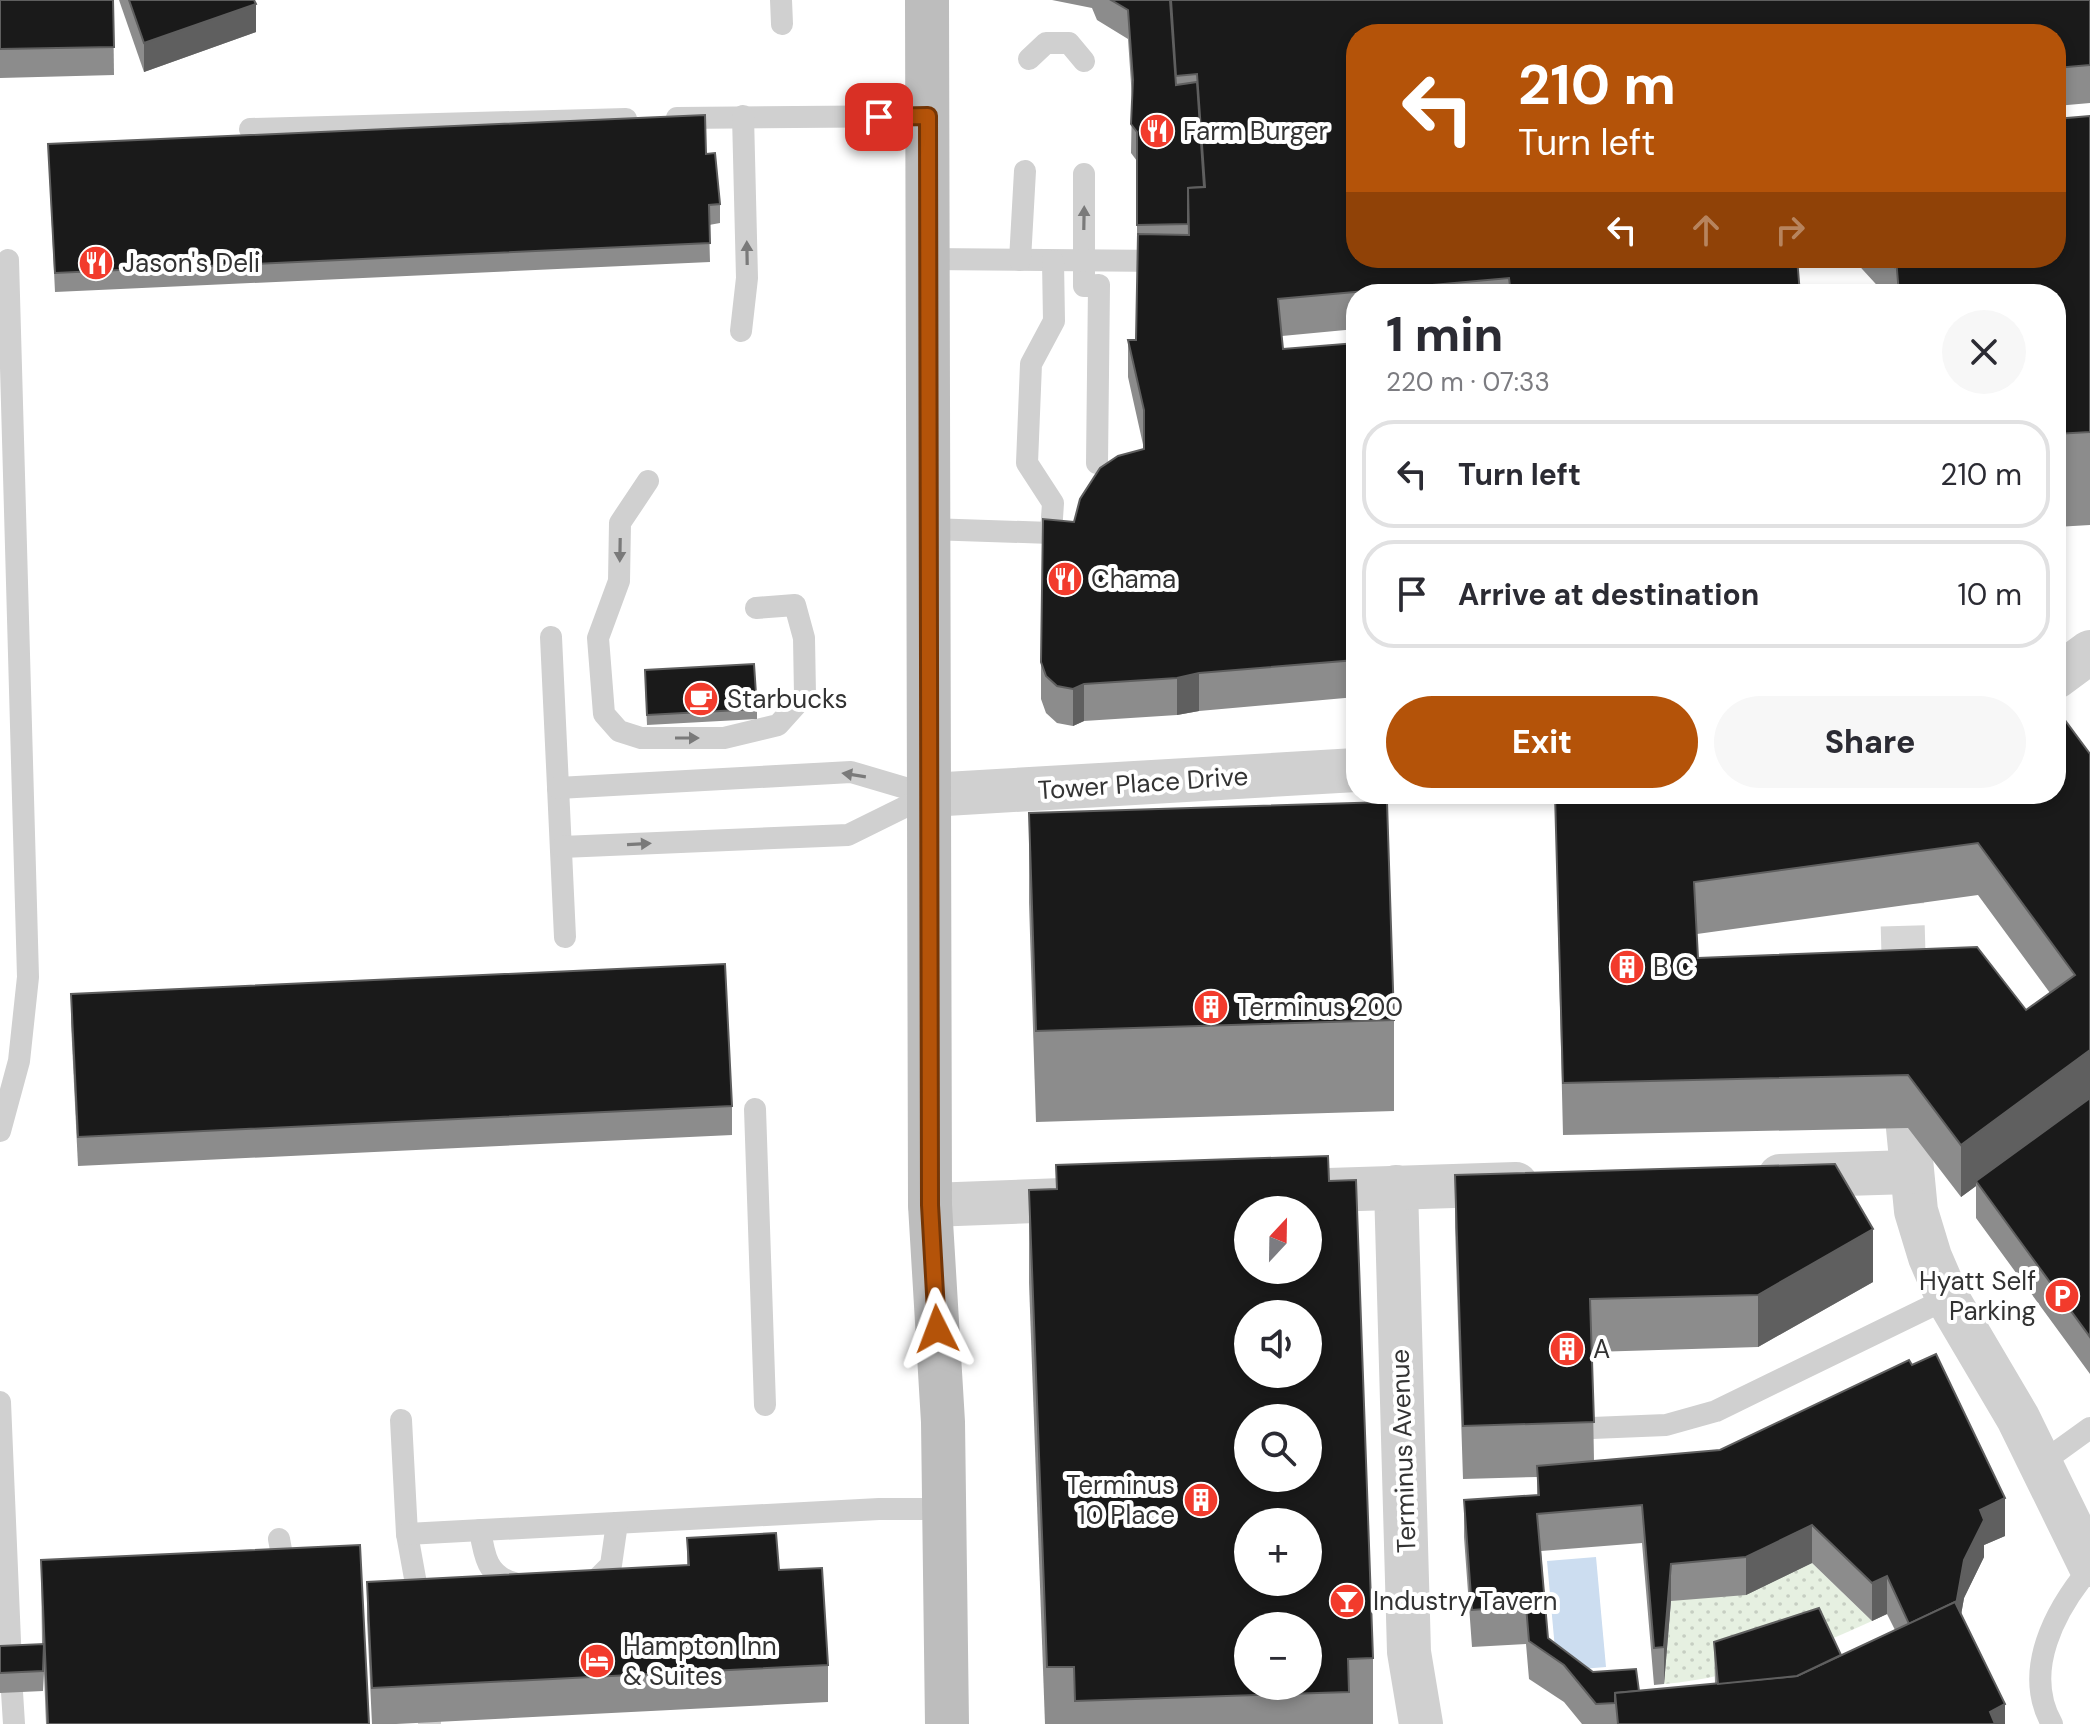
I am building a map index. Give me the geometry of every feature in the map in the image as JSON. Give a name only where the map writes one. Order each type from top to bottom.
[{"type":"main road","points":[[927,0],[930,1205],[944,1509],[947,1724]]},
{"type":"street","points":[[2066,670],[2090,652]]},
{"type":"street","name":"Tower Place Drive","points":[[929,795],[1346,771]]},
{"type":"street","points":[[1908,1128],[1916,1211],[1948,1298],[2018,1418],[2090,1566]]},
{"type":"street","points":[[1736,1177],[1910,1172]]},
{"type":"street","points":[[1264,1192],[1549,1183]]},
{"type":"street","name":"Terminus Avenue","points":[[1396,1187],[1409,1652],[1422,1721]]},
{"type":"street","points":[[930,1205],[1122,1198]]},
{"type":"lane","points":[[781,0],[782,24]]},
{"type":"lane","points":[[1029,59],[1046,43],[1069,43],[1084,61]]},
{"type":"lane","points":[[250,129],[743,116],[928,116]]},
{"type":"lane","points":[[741,331],[747,278],[743,116]]},
{"type":"lane","points":[[1020,260],[1025,171]]},
{"type":"lane","points":[[1084,174],[1084,286],[1099,285],[1097,463]]},
{"type":"lane","points":[[928,259],[1188,261]]},
{"type":"lane","points":[[0,1131],[19,1061],[28,977],[8,260]]},
{"type":"lane","points":[[929,529],[1051,533],[1053,503],[1027,463],[1031,364],[1054,321],[1053,261]]},
{"type":"lane","points":[[648,481],[620,523],[619,581],[598,638],[604,714],[619,731],[641,738],[724,738],[778,725],[805,695],[804,638],[795,605],[756,608]]},
{"type":"lane","points":[[551,637],[565,937]]},
{"type":"lane","points":[[558,788],[851,772],[929,795]]},
{"type":"lane","points":[[562,847],[848,835],[929,795]]},
{"type":"lane","points":[[755,1109],[765,1405]]},
{"type":"lane","points":[[1592,1428],[1666,1425],[1716,1411],[1948,1298]]},
{"type":"lane","points":[[0,1402],[11,1665]]},
{"type":"lane","points":[[401,1420],[407,1534],[422,1616]]},
{"type":"lane","points":[[2040,1464],[2090,1428]]},
{"type":"lane","points":[[407,1534],[879,1509],[944,1509]]},
{"type":"lane","points":[[565,1583],[593,1583],[611,1565],[617,1523]]},
{"type":"lane","points":[[480,1530],[485,1559],[499,1579],[514,1583]]},
{"type":"lane","points":[[279,1539],[291,1601]]},
{"type":"lane","points":[[2052,1724],[2041,1695],[2042,1655],[2067,1598],[2090,1566]]},
{"type":"lane","points":[[12,1692],[14,1724]]},
{"type":"green space","points":[[1812,1563],[1872,1621],[1771,1662],[1718,1676],[1664,1684],[1671,1601]]},
{"type":"water","points":[[1596,1557],[1606,1667],[1557,1671],[1547,1561]]},
{"type":"building","points":[[0,0],[113,0],[114,47],[0,49]]},
{"type":"building","points":[[129,0],[254,0],[256,4],[144,43]]},
{"type":"building","points":[[1111,0],[1170,0],[1176,85],[1197,82],[1204,187],[1188,188],[1188,224],[1137,225],[1137,132],[1131,124],[1133,80],[1128,10]]},
{"type":"building","points":[[1171,0],[2090,0],[2090,65],[2066,67],[2066,24],[1346,24],[1346,268],[1798,268],[1799,284],[1510,284],[1509,278],[1443,284],[1346,284],[1346,293],[1278,299],[1283,349],[1346,344],[1346,661],[1084,684],[1073,689],[1057,686],[1046,676],[1041,662],[1043,519],[1074,522],[1080,499],[1100,468],[1118,456],[1144,449],[1144,410],[1128,340],[1136,340],[1138,234],[1189,235],[1188,188],[1205,187],[1197,74],[1176,76]]},
{"type":"building","points":[[705,115],[706,154],[715,153],[720,204],[709,205],[710,243],[55,273],[48,144]]},
{"type":"building","points":[[2090,116],[2090,432],[2066,433],[2066,284],[1898,284],[1897,268],[2066,268],[2066,118]]},
{"type":"building","name":"Starbucks","points":[[754,664],[757,709],[647,715],[645,670]]},
{"type":"building","name":"B C","points":[[2066,722],[2090,754],[2090,1050],[1961,1145],[1908,1075],[1563,1083],[1555,804],[2066,804]],"holes":[[[1978,843],[2075,975],[2026,1010],[1977,947],[1698,958],[1694,882]]]},
{"type":"building","points":[[1387,804],[1394,1020],[1036,1031],[1029,813]]},
{"type":"building","points":[[725,964],[732,1106],[78,1137],[71,994]]},
{"type":"building","name":"Hyatt Self Parking","points":[[2090,1098],[2090,1337],[1976,1181]]},
{"type":"building","name":"Terminus 10 Place","points":[[1328,1156],[1329,1181],[1356,1180],[1373,1658],[1348,1659],[1349,1692],[1322,1693],[1322,1612],[1234,1612],[1234,1696],[1075,1701],[1074,1667],[1047,1667],[1029,1190],[1057,1189],[1056,1165]]},
{"type":"building","name":"A","points":[[1835,1164],[1873,1229],[1758,1295],[1590,1299],[1594,1422],[1463,1426],[1455,1175]]},
{"type":"building","points":[[1936,1354],[2005,1498],[1980,1510],[1984,1520],[1964,1560],[1956,1605],[1955,1602],[1909,1624],[1887,1576],[1872,1583],[1812,1525],[1746,1557],[1671,1564],[1664,1647],[1654,1648],[1642,1505],[1537,1514],[1548,1638],[1593,1672],[1636,1669],[1639,1691],[1615,1693],[1615,1703],[1596,1704],[1564,1665],[1529,1641],[1526,1606],[1472,1610],[1464,1500],[1539,1495],[1537,1466],[1720,1450],[1909,1360],[1912,1365]]},
{"type":"building","name":"Hampton Inn & Suites","points":[[776,1533],[779,1570],[822,1568],[828,1665],[372,1688],[367,1582],[689,1565],[687,1538]]},
{"type":"building","points":[[360,1545],[369,1724],[48,1724],[41,1560]]},
{"type":"building","points":[[1955,1602],[2005,1704],[1990,1712],[1995,1724],[1618,1724],[1615,1693],[1797,1676]]},
{"type":"building","points":[[1819,1608],[1841,1655],[1797,1676],[1718,1684],[1714,1642]]},
{"type":"building","points":[[44,1644],[43,1671],[0,1673],[0,1646]]},
{"type":"tunnel","points":[[1899,804],[1905,1008]]},
{"type":"place","name":"Farm Burger","points":[[1157,131]]},
{"type":"place","name":"Jason's Deli","points":[[96,263]]},
{"type":"place","name":"Chama","points":[[1065,579]]},
{"type":"place","name":"Starbucks","points":[[701,699]]},
{"type":"place","name":"B C","points":[[1627,967]]},
{"type":"place","name":"Terminus 200","points":[[1211,1007]]},
{"type":"place","name":"Hyatt Self Parking","points":[[2062,1296]]},
{"type":"place","name":"A","points":[[1567,1349]]},
{"type":"place","name":"Terminus 10 Place","points":[[1201,1500]]},
{"type":"place","name":"Industry Tavern","points":[[1347,1601]]},
{"type":"place","name":"Hampton Inn & Suites","points":[[597,1661]]},
{"type":"route","points":[[879,117],[928,116],[930,1205],[937,1329]]}]
